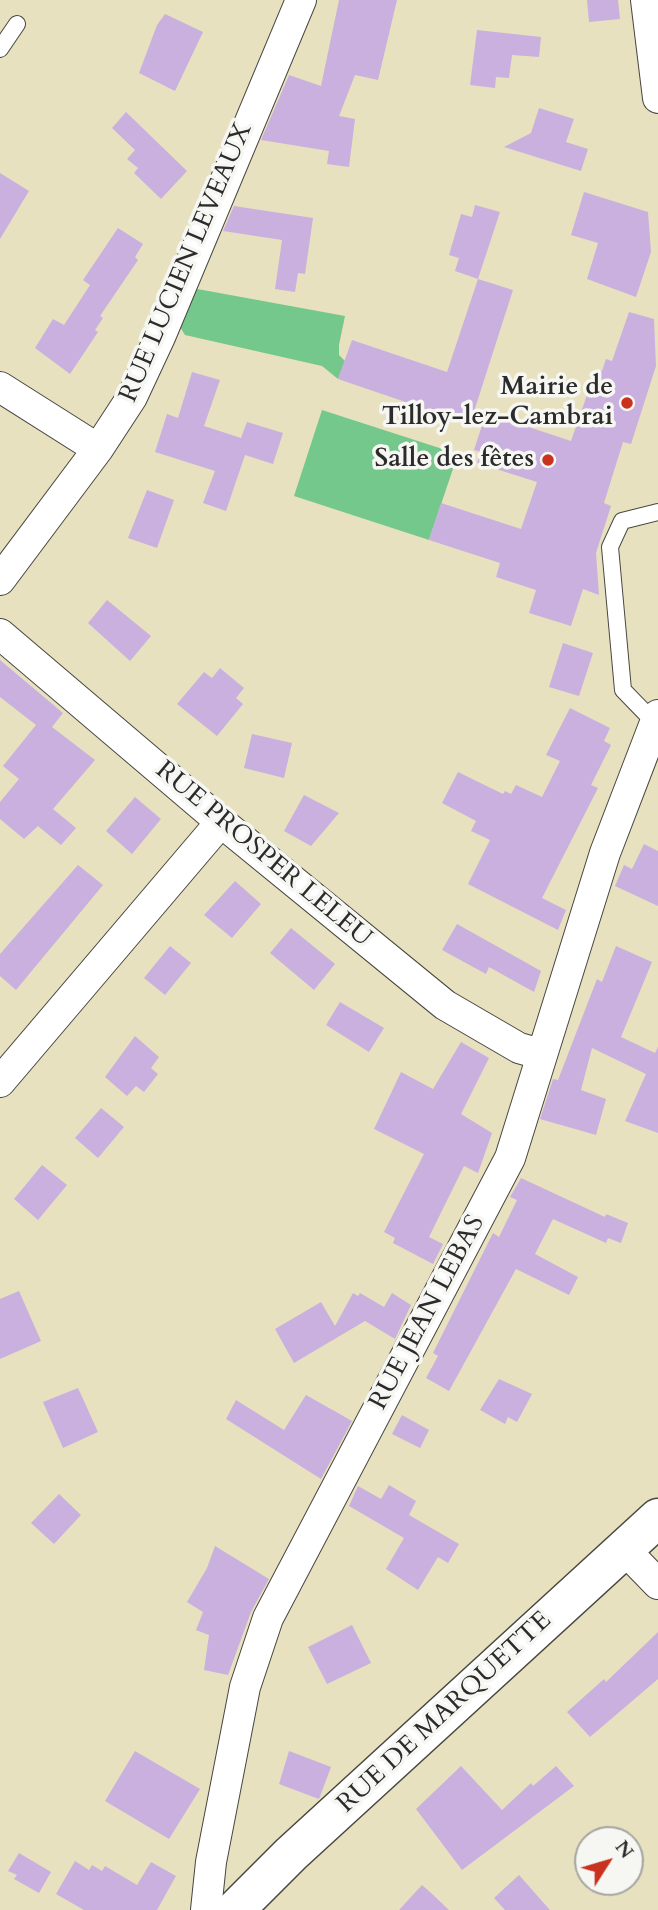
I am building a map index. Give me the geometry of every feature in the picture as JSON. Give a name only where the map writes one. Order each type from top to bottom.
[{"type":"street","name":"RUE LUCIEN LEVEAUX","points":[[0,580],[98,449],[132,397],[160,337],[301,0]]},
{"type":"street","points":[[646,0],[658,98]]},
{"type":"street","points":[[0,387],[98,449]]},
{"type":"street","name":"RUE PROSPER LELEU","points":[[0,634],[221,822],[445,1005],[519,1048],[540,1054]]},
{"type":"street","name":"RUE JEAN LEBAS","points":[[206,1910],[211,1862],[245,1687],[268,1618],[510,1158],[540,1054],[605,853],[657,719]]},
{"type":"street","points":[[0,1082],[221,822]]},
{"type":"street","name":"RUE DE MARQUETTE","points":[[235,1910],[292,1854],[658,1518]]},
{"type":"street","points":[[624,1549],[658,1584]]},
{"type":"lane","points":[[0,49],[17,24]]},
{"type":"lane","points":[[657,719],[623,691],[610,547],[622,521],[658,512]]},
{"type":"green space","points":[[192,288],[345,316],[339,355],[345,361],[338,379],[322,366],[185,335],[180,327]]},
{"type":"green space","points":[[322,410],[458,454],[429,540],[294,496]]},
{"type":"building","points":[[339,0],[397,0],[378,80],[355,75],[339,116],[355,119],[349,167],[327,164],[329,151],[261,140],[289,75],[321,86]]},
{"type":"building","points":[[587,0],[618,0],[620,19],[589,22]]},
{"type":"building","points":[[165,14],[203,32],[175,91],[139,73],[157,25]]},
{"type":"building","points":[[477,30],[541,37],[539,57],[512,55],[509,78],[496,77],[495,88],[470,85]]},
{"type":"building","points":[[539,108],[574,119],[566,142],[588,149],[581,171],[504,147],[531,133]]},
{"type":"building","points":[[126,112],[187,171],[161,199],[134,173],[138,168],[127,159],[135,150],[112,128]]},
{"type":"building","points":[[0,173],[29,191],[0,239]]},
{"type":"building","points":[[584,192],[648,212],[651,252],[636,297],[587,279],[598,243],[571,235]]},
{"type":"building","points":[[475,205],[500,212],[478,279],[455,271],[459,258],[449,255],[461,214],[472,217]]},
{"type":"building","points":[[234,206],[313,218],[305,274],[298,273],[295,292],[275,289],[282,240],[223,231]]},
{"type":"building","points":[[118,228],[143,244],[135,257],[138,260],[100,316],[103,318],[95,330],[98,332],[70,374],[35,348],[53,319],[64,325],[90,285],[83,280]]},
{"type":"building","points":[[478,279],[513,290],[470,424],[338,379],[352,340],[447,372]]},
{"type":"building","points":[[629,312],[654,319],[656,366],[631,444],[623,442],[604,503],[611,506],[596,553],[599,595],[583,589],[571,626],[529,613],[536,590],[496,577],[500,563],[429,540],[441,503],[521,529],[537,482],[477,463],[481,452],[474,450],[486,413],[571,441],[596,369],[602,371],[606,359],[612,361]]},
{"type":"building","points":[[192,372],[220,380],[204,426],[241,438],[247,422],[283,433],[273,464],[245,455],[226,511],[203,503],[215,471],[155,452],[167,414],[178,418]]},
{"type":"building","points":[[147,490],[174,500],[157,548],[128,538]]},
{"type":"building","points":[[107,600],[151,636],[130,661],[88,623]]},
{"type":"building","points":[[563,643],[593,653],[579,696],[549,687]]},
{"type":"building","points":[[0,660],[63,713],[52,727],[95,760],[53,809],[76,828],[61,845],[38,826],[24,839],[0,819],[0,802],[19,779],[3,766],[36,725],[0,697]]},
{"type":"building","points":[[220,668],[244,688],[236,698],[243,704],[217,736],[177,704],[204,672],[212,678]]},
{"type":"building","points":[[570,708],[610,728],[604,741],[611,745],[591,785],[598,788],[542,898],[566,910],[558,930],[468,884],[490,840],[471,831],[476,821],[442,803],[458,772],[503,794],[505,791],[511,794],[516,785],[542,797],[560,761],[546,755]]},
{"type":"building","points":[[252,734],[292,743],[284,778],[244,768]]},
{"type":"building","points":[[304,795],[339,813],[311,846],[284,831]]},
{"type":"building","points":[[135,797],[161,819],[132,854],[106,831]]},
{"type":"building","points":[[644,844],[658,851],[658,906],[615,886],[624,865],[632,869]]},
{"type":"building","points":[[78,865],[103,885],[16,990],[0,976],[0,954]]},
{"type":"building","points":[[235,881],[261,904],[232,938],[204,915]]},
{"type":"building","points":[[457,924],[541,971],[534,992],[489,967],[486,974],[442,950]]},
{"type":"building","points":[[291,928],[335,964],[314,990],[270,953]]},
{"type":"building","points":[[170,946],[191,963],[165,995],[144,978]]},
{"type":"building","points":[[616,946],[652,962],[621,1037],[655,1053],[658,1047],[658,1133],[625,1121],[646,1074],[592,1048],[581,1090],[606,1099],[596,1135],[540,1119],[553,1079],[558,1080],[597,979],[602,982]]},
{"type":"building","points":[[340,1002],[384,1028],[369,1052],[326,1025]]},
{"type":"building","points":[[135,1036],[159,1057],[151,1068],[158,1074],[144,1092],[136,1086],[127,1096],[105,1077]]},
{"type":"building","points":[[461,1042],[489,1058],[461,1114],[492,1133],[478,1173],[464,1166],[429,1237],[443,1244],[433,1264],[393,1243],[395,1238],[384,1232],[424,1154],[374,1129],[401,1072],[433,1089]]},
{"type":"building","points":[[101,1108],[124,1127],[98,1158],[75,1138]]},
{"type":"building","points":[[42,1165],[67,1185],[38,1220],[14,1199]]},
{"type":"building","points":[[521,1178],[605,1217],[606,1214],[628,1223],[621,1243],[608,1238],[606,1243],[553,1219],[535,1254],[578,1277],[569,1295],[516,1269],[449,1391],[426,1378],[438,1356],[433,1353],[493,1233],[499,1237],[517,1200],[510,1197]]},
{"type":"building","points":[[19,1291],[41,1341],[0,1359],[0,1299]]},
{"type":"building","points":[[353,1293],[358,1296],[360,1293],[384,1307],[392,1293],[411,1305],[395,1339],[365,1321],[294,1363],[275,1329],[321,1302],[335,1326]]},
{"type":"building","points":[[499,1379],[532,1394],[517,1422],[508,1417],[505,1424],[480,1410]]},
{"type":"building","points":[[78,1388],[98,1432],[63,1448],[43,1402]]},
{"type":"building","points":[[306,1395],[352,1421],[321,1479],[226,1419],[236,1400],[284,1430]]},
{"type":"building","points":[[402,1415],[429,1430],[420,1448],[392,1434]]},
{"type":"building","points":[[389,1485],[416,1501],[409,1515],[459,1544],[448,1563],[438,1557],[418,1590],[386,1569],[404,1538],[349,1506],[358,1486],[381,1499]]},
{"type":"building","points":[[59,1494],[81,1515],[54,1544],[31,1523]]},
{"type":"building","points":[[215,1546],[269,1579],[251,1612],[228,1675],[204,1670],[209,1635],[196,1630],[203,1612],[187,1602],[207,1568]]},
{"type":"building","points":[[352,1625],[371,1663],[327,1684],[308,1647]]},
{"type":"building","points":[[658,1632],[658,1679],[590,1737],[567,1712],[604,1679],[606,1682]]},
{"type":"building","points":[[135,1751],[200,1789],[169,1839],[105,1801]]},
{"type":"building","points":[[289,1751],[331,1767],[319,1799],[279,1784]]},
{"type":"building","points":[[461,1766],[502,1810],[531,1783],[533,1786],[556,1766],[574,1786],[462,1870],[416,1809]]},
{"type":"building","points":[[19,1853],[51,1872],[39,1893],[14,1879],[17,1875],[8,1871]]},
{"type":"building","points":[[75,1861],[89,1870],[92,1865],[102,1871],[105,1866],[137,1885],[151,1862],[176,1876],[157,1910],[84,1910],[56,1894]]},
{"type":"building","points":[[519,1875],[550,1910],[505,1910],[494,1898]]},
{"type":"building","points":[[422,1885],[430,1892],[449,1910],[399,1910]]},
{"type":"place","name":"Mairie de Tilloy-lez-Cambrai","points":[[627,403]]},
{"type":"place","name":"Salle des fêtes","points":[[548,460]]}]
